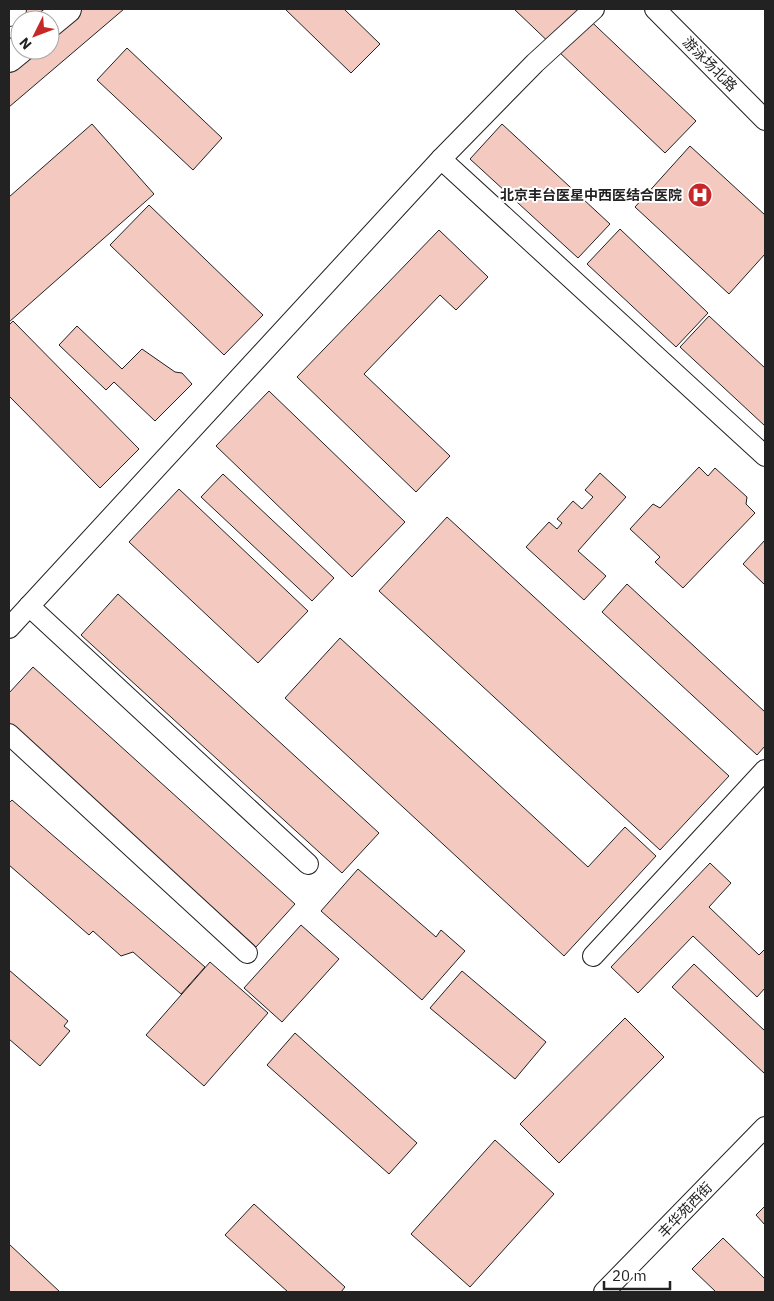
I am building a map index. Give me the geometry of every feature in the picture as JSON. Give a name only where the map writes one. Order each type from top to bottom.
[{"type":"main road","points":[[9,12],[12,9]]},
{"type":"street","points":[[9,628],[441,159],[535,64],[594,9]]},
{"type":"street","name":"游泳场北路","points":[[655,9],[765,120]]},
{"type":"street","points":[[441,159],[765,456]]},
{"type":"street","points":[[29,606],[308,864]]},
{"type":"street","points":[[9,734],[247,953]]},
{"type":"street","points":[[593,956],[765,770]]},
{"type":"street","name":"丰华苑西街","points":[[604,1292],[765,1127]]},
{"type":"building","points":[[124,9],[9,107],[9,54],[10,60],[60,60],[60,10],[11,10]]},
{"type":"building","points":[[285,9],[344,9],[380,44],[351,73]]},
{"type":"building","points":[[514,9],[578,9],[696,121],[665,153]]},
{"type":"building","points":[[127,48],[222,138],[193,170],[97,80]]},
{"type":"building","points":[[92,124],[154,194],[9,322],[9,197]]},
{"type":"building","points":[[502,124],[610,224],[578,258],[470,159]]},
{"type":"building","points":[[690,146],[765,215],[765,254],[729,294],[635,207]]},
{"type":"building","points":[[149,205],[263,315],[224,355],[110,245]]},
{"type":"building","points":[[620,229],[708,313],[676,347],[587,264]]},
{"type":"building","points":[[439,230],[488,277],[456,310],[440,295],[364,374],[450,456],[416,492],[297,377]]},
{"type":"building","points":[[709,316],[765,368],[765,426],[680,347]]},
{"type":"building","points":[[13,321],[139,449],[100,488],[9,396],[9,325]]},
{"type":"building","points":[[77,326],[122,369],[142,349],[175,372],[182,373],[192,384],[155,421],[114,382],[106,390],[59,345]]},
{"type":"building","points":[[269,391],[405,522],[352,577],[216,446]]},
{"type":"building","points":[[699,467],[708,476],[715,468],[747,497],[746,504],[755,513],[683,588],[655,562],[660,557],[630,529],[653,504],[660,508]]},
{"type":"building","points":[[600,473],[626,497],[578,551],[606,576],[584,600],[526,547],[549,522],[557,529],[562,523],[557,519],[573,501],[582,509],[593,497],[585,490]]},
{"type":"building","points":[[223,474],[334,578],[312,601],[201,497]]},
{"type":"building","points":[[179,489],[308,611],[258,663],[129,542]]},
{"type":"building","points":[[447,517],[729,776],[660,850],[379,591]]},
{"type":"building","points":[[765,540],[765,585],[743,564]]},
{"type":"building","points":[[627,584],[765,712],[765,746],[757,755],[602,612]]},
{"type":"building","points":[[118,594],[379,833],[342,873],[81,635]]},
{"type":"building","points":[[340,638],[588,867],[625,827],[656,856],[564,956],[285,698]]},
{"type":"building","points":[[33,667],[295,904],[256,947],[9,723],[9,693]]},
{"type":"building","points":[[12,800],[205,967],[181,994],[133,952],[121,956],[93,931],[89,935],[9,865],[9,803]]},
{"type":"building","points":[[710,863],[731,883],[709,907],[759,955],[765,949],[765,988],[757,997],[693,936],[638,993],[611,967]]},
{"type":"building","points":[[358,869],[436,937],[441,930],[465,951],[422,1000],[321,911]]},
{"type":"building","points":[[301,925],[339,959],[282,1022],[244,988]]},
{"type":"building","points":[[210,962],[268,1013],[204,1086],[146,1035]]},
{"type":"building","points":[[694,964],[765,1031],[765,1074],[672,987]]},
{"type":"building","points":[[9,970],[68,1021],[64,1026],[70,1031],[40,1066],[9,1039]]},
{"type":"building","points":[[462,971],[546,1042],[515,1079],[430,1008]]},
{"type":"building","points":[[625,1018],[664,1057],[559,1163],[520,1124]]},
{"type":"building","points":[[295,1033],[417,1143],[389,1174],[267,1065]]},
{"type":"building","points":[[495,1140],[554,1194],[470,1287],[411,1234]]},
{"type":"building","points":[[254,1204],[345,1287],[341,1292],[288,1292],[225,1235]]},
{"type":"building","points":[[765,1206],[765,1225],[756,1215]]},
{"type":"building","points":[[723,1238],[765,1279],[765,1292],[716,1292],[692,1269]]},
{"type":"building","points":[[9,1244],[60,1292],[9,1292]]},
{"type":"place","name":"北京丰台医星中西医结合医院","points":[[700,195]]}]
